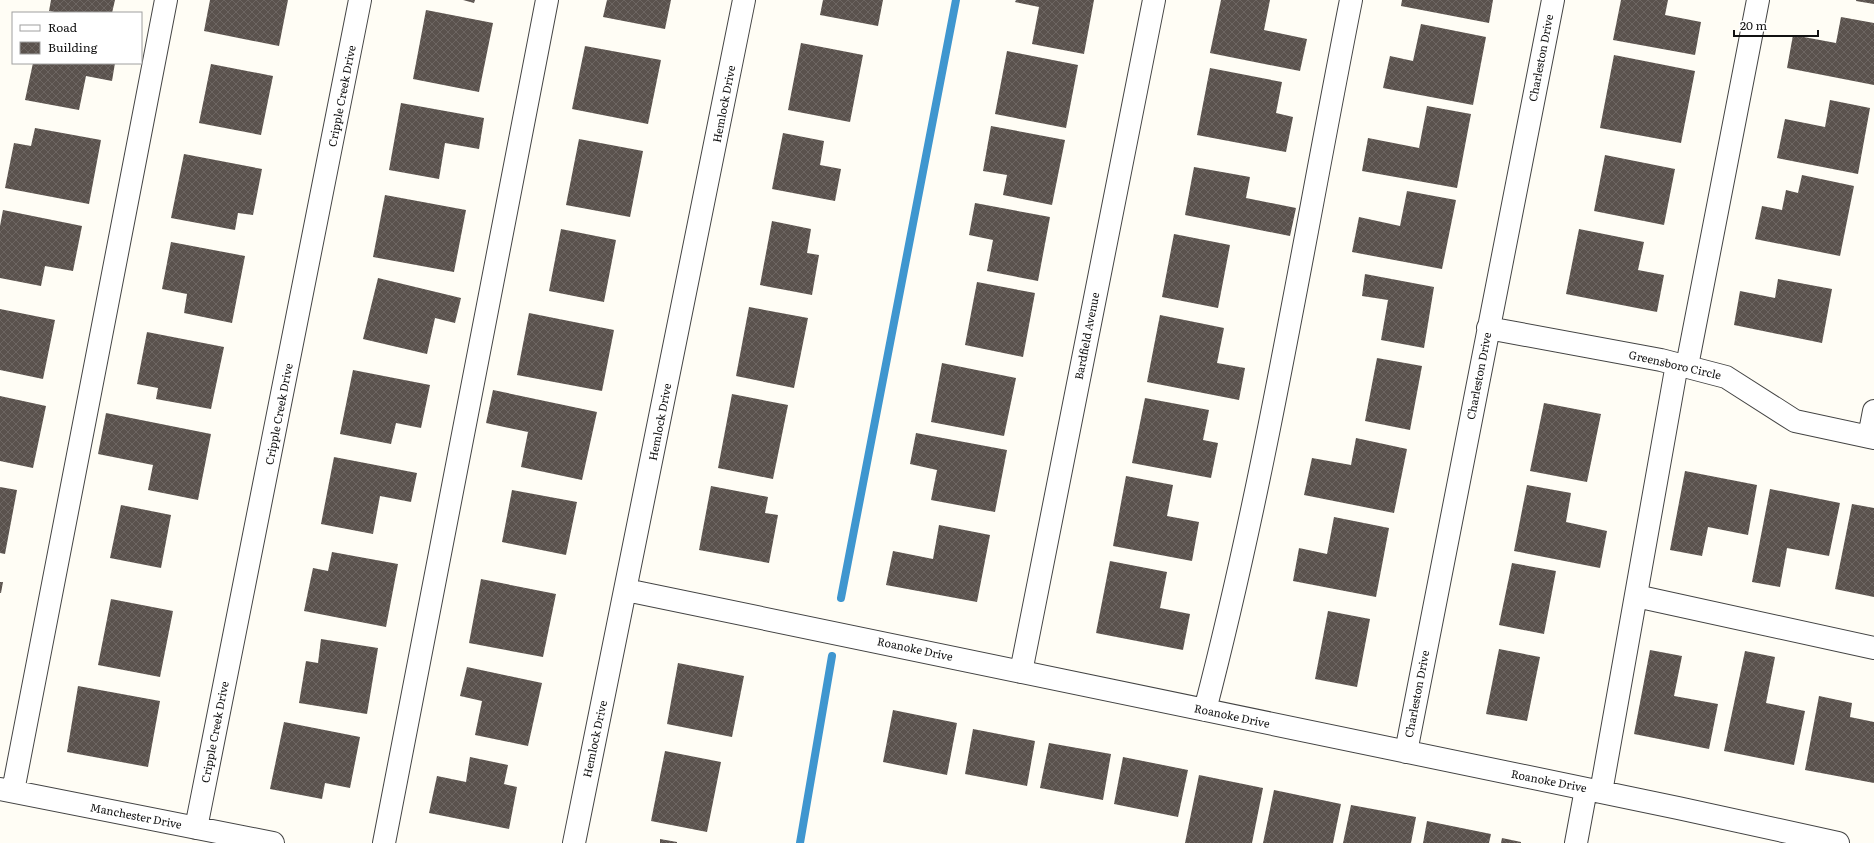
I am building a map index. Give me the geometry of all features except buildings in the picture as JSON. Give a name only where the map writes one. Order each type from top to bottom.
[{"type":"street","points":[[6,790],[166,0]]},
{"type":"street","name":"Cripple Creek Drive","points":[[196,828],[360,0]]},
{"type":"street","points":[[384,843],[547,0]]},
{"type":"street","name":"Hemlock Drive","points":[[574,843],[744,0]]},
{"type":"street","name":"Bardfield Avenue","points":[[1021,672],[1154,0]]},
{"type":"street","points":[[1205,710],[1226,632],[1288,337],[1351,0]]},
{"type":"street","name":"Charleston Drive","points":[[1406,752],[1553,0]]},
{"type":"street","points":[[1576,843],[1594,790],[1636,596],[1682,365],[1758,0]]},
{"type":"street","name":"Greensboro Circle","points":[[1488,328],[1682,365],[1726,377],[1795,421],[1871,437]]},
{"type":"street","points":[[1871,437],[1874,411]]},
{"type":"street","name":"Roanoke Drive","points":[[626,590],[1594,790],[1838,843]]},
{"type":"street","points":[[1636,596],[1874,648]]},
{"type":"street","name":"Manchester Drive","points":[[6,790],[273,843]]},
{"type":"waterway","points":[[841,598],[956,0]]},
{"type":"waterway","points":[[800,843],[832,656]]}]
